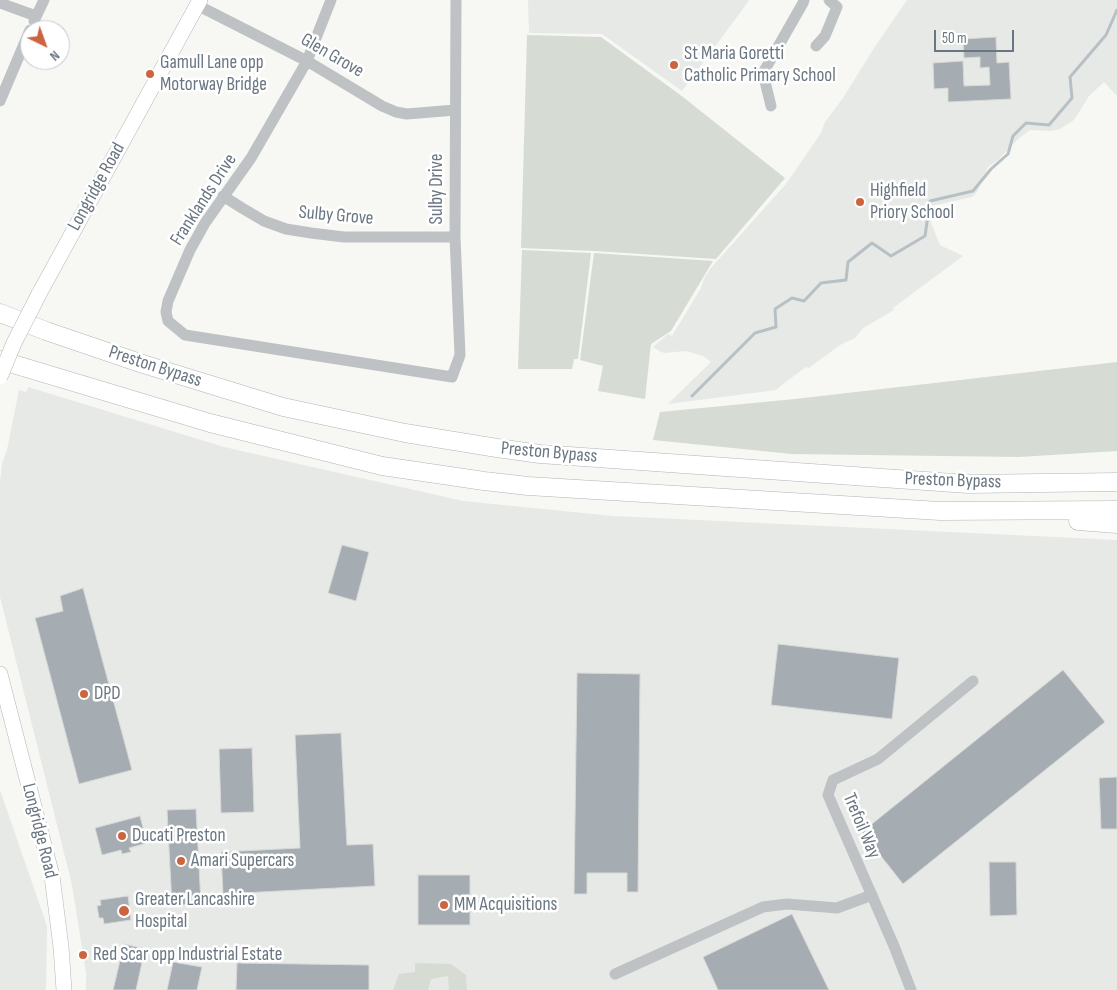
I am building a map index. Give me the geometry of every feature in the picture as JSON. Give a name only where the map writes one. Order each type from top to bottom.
[{"type":"highway","name":"Preston Bypass","points":[[0,313],[144,364],[283,407],[405,433],[497,448],[540,454],[968,484],[1117,482]]},
{"type":"highway","name":"Preston Bypass","points":[[0,360],[210,423],[382,466],[484,482],[940,511],[1117,510]]},
{"type":"highway","points":[[986,483],[1117,475]]},
{"type":"highway","points":[[940,511],[1117,524]]},
{"type":"main road","name":"Longridge Road","points":[[0,377],[14,342],[39,294],[199,3]]},
{"type":"main road","name":"Longridge Road","points":[[0,674],[52,876],[61,947],[64,990]]},
{"type":"street","points":[[34,20],[44,0]]},
{"type":"street","name":"Franklands Drive","points":[[331,0],[307,60],[251,158],[223,196],[190,250],[168,301],[166,312],[168,322],[185,335],[452,377]]},
{"type":"street","name":"Sulby Drive","points":[[452,377],[460,355],[455,237],[456,0]]},
{"type":"street","points":[[771,106],[763,73],[804,0]]},
{"type":"street","points":[[816,46],[825,36],[837,8],[829,0]]},
{"type":"street","points":[[0,3],[36,16]]},
{"type":"street","name":"Glen Grove","points":[[199,3],[307,60],[382,106],[396,112],[407,114],[455,110]]},
{"type":"street","points":[[0,101],[20,54]]},
{"type":"street","name":"Sulby Grove","points":[[223,196],[264,221],[286,229],[344,237],[455,237]]},
{"type":"street","name":"Trefoil Way","points":[[911,990],[894,946],[828,795],[832,780],[878,759],[972,681]]},
{"type":"street","points":[[615,974],[763,907],[787,904],[837,908],[872,895]]},
{"type":"shaded area","name":"St Maria Goretti Catholic Primary School","points":[[528,0],[748,0],[748,2],[682,91],[602,34],[529,33]]},
{"type":"shaded area","name":"Highfield Priory School","points":[[907,0],[1117,0],[1117,96],[1104,82],[1089,96],[1074,120],[1060,129],[1051,131],[1030,130],[1018,139],[998,160],[988,167],[977,192],[972,197],[927,207],[940,245],[963,256],[893,308],[894,310],[863,328],[855,338],[840,345],[809,368],[806,367],[776,390],[668,404],[711,362],[703,356],[686,351],[664,353],[653,347],[668,334],[672,336],[701,288],[710,269],[786,184]]},
{"type":"shaded area","points":[[527,35],[601,37],[683,97],[785,178],[716,259],[521,248]]},
{"type":"shaded area","points":[[522,250],[591,253],[578,359],[574,359],[572,369],[518,369]]},
{"type":"shaded area","points":[[594,253],[713,261],[671,331],[651,344],[645,399],[598,391],[603,366],[580,360]]},
{"type":"shaded area","points":[[1117,362],[1117,451],[1019,457],[792,454],[653,440],[660,412],[795,399]]},
{"type":"shaded area","points":[[28,387],[224,447],[463,501],[613,516],[1117,540],[1117,990],[86,990],[86,973],[72,885],[0,597],[0,482],[2,464],[7,450],[19,390],[26,392]]},
{"type":"shaded area","points":[[0,790],[47,926],[46,990],[0,990]]},
{"type":"shaded area","points":[[415,963],[451,964],[466,975],[467,990],[449,990],[448,976],[431,979],[428,990],[393,990],[399,974],[415,972]]},
{"type":"building","points":[[996,37],[997,63],[1009,62],[1011,99],[948,102],[948,88],[934,89],[933,63],[963,61],[964,86],[990,85],[989,67],[980,68],[980,57],[964,58],[963,39]]},
{"type":"building","points":[[342,545],[369,552],[356,601],[328,593]]},
{"type":"building","name":"DPD","points":[[83,588],[132,770],[79,784],[35,618],[63,611],[60,596]]},
{"type":"building","points":[[778,644],[899,658],[892,719],[771,705]]},
{"type":"building","points":[[1063,670],[1105,722],[903,884],[862,832]]},
{"type":"building","points":[[577,673],[640,674],[638,892],[627,892],[627,873],[587,873],[587,894],[574,894]]},
{"type":"building","points":[[341,733],[347,845],[373,844],[375,886],[223,894],[221,852],[300,848],[295,735]]},
{"type":"building","points":[[252,748],[254,812],[221,813],[219,749]]},
{"type":"building","points":[[1117,777],[1117,829],[1101,829],[1099,778]]},
{"type":"building","points":[[196,809],[201,904],[172,905],[167,810]]},
{"type":"building","points":[[140,816],[147,843],[129,848],[131,852],[122,854],[121,850],[102,855],[95,828]]},
{"type":"building","points":[[989,862],[1016,862],[1017,915],[990,916]]},
{"type":"building","points":[[418,875],[470,875],[470,925],[418,925]]},
{"type":"building","points":[[128,896],[131,920],[104,924],[103,918],[99,918],[97,906],[101,905],[100,900]]},
{"type":"building","points":[[792,914],[829,990],[718,990],[703,957]]},
{"type":"building","points":[[124,944],[145,949],[136,990],[113,990]]},
{"type":"building","points":[[173,962],[202,967],[197,990],[167,990]]},
{"type":"building","points":[[237,963],[369,965],[369,990],[236,990]]},
{"type":"waterway","points":[[692,396],[755,333],[776,327],[775,309],[792,298],[804,301],[821,283],[846,280],[848,262],[872,243],[891,256],[925,236],[930,201],[973,191],[991,169],[1008,154],[1013,136],[1026,123],[1049,125],[1072,98],[1070,77],[1106,35],[1117,10]]},
{"type":"place","name":"St Maria Goretti Catholic Primary School","points":[[674,65]]},
{"type":"place","name":"Gamull Lane opp Motorway Bridge","points":[[150,74]]},
{"type":"place","name":"Highfield Priory School","points":[[860,202]]},
{"type":"place","name":"DPD","points":[[84,694]]},
{"type":"place","name":"Ducati Preston","points":[[122,836]]},
{"type":"place","name":"Amari Supercars","points":[[181,861]]},
{"type":"place","name":"MM Acquisitions","points":[[444,905]]},
{"type":"place","name":"Greater Lancashire Hospital","points":[[124,911]]},
{"type":"place","name":"Red Scar opp Industrial Estate","points":[[83,955]]}]
